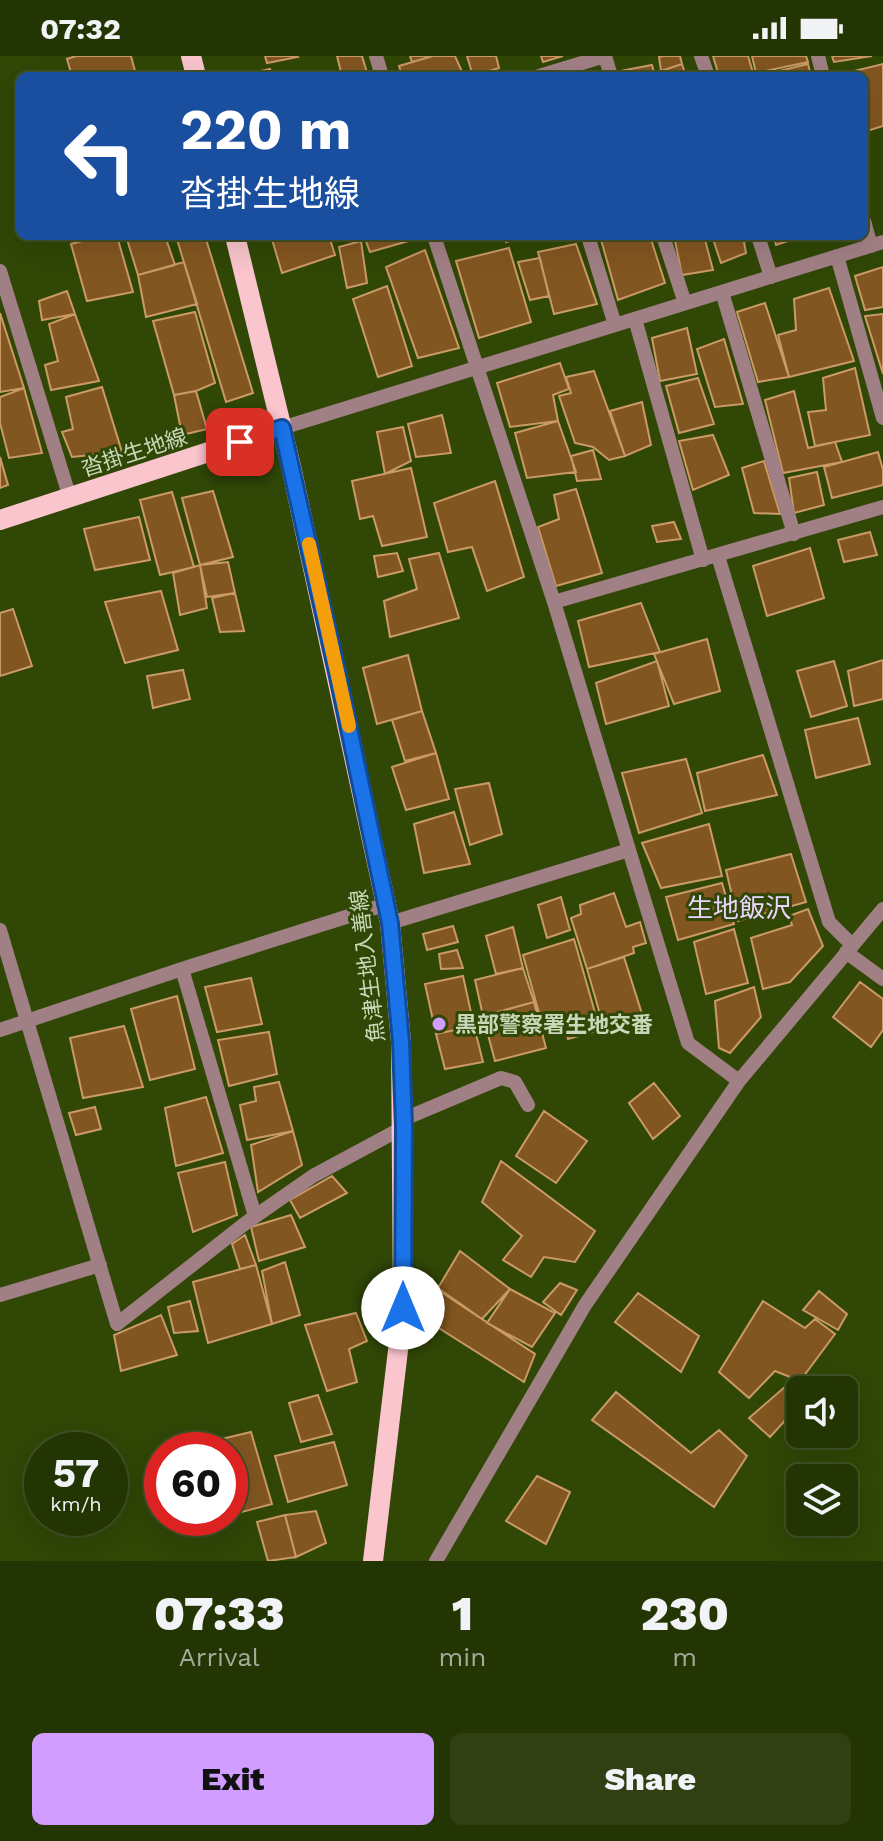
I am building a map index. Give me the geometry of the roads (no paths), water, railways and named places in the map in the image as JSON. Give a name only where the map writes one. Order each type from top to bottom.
[{"type":"main road","name":"魚津生地入善線","points":[[236,240],[282,428],[389,914],[401,1042],[404,1123],[403,1308],[371,1560]]},
{"type":"main road","name":"沓掛生地線","points":[[0,520],[282,428]]},
{"type":"street","points":[[553,72],[605,56]]},
{"type":"street","points":[[435,240],[554,602],[688,1043],[739,1081]]},
{"type":"street","points":[[589,240],[615,325]]},
{"type":"street","points":[[664,240],[685,303]]},
{"type":"street","points":[[759,240],[771,277]]},
{"type":"street","points":[[282,428],[877,244]]},
{"type":"street","points":[[837,256],[883,418]]},
{"type":"street","points":[[0,271],[70,498]]},
{"type":"street","points":[[722,292],[794,534]]},
{"type":"street","points":[[635,319],[829,922],[849,949],[883,979]]},
{"type":"street","points":[[554,602],[883,507]]},
{"type":"street","points":[[0,1030],[182,969],[629,850]]},
{"type":"street","points":[[436,1561],[585,1305],[739,1081],[883,909]]},
{"type":"street","points":[[0,930],[117,1324],[255,1216],[313,1176],[404,1123],[501,1078],[515,1082],[528,1105]]},
{"type":"street","points":[[182,969],[255,1216]]},
{"type":"street","points":[[0,1295],[100,1265]]},
{"type":"place","name":"黒部警察署生地交番","points":[[439,1024]]},
{"type":"district","name":"生地飯沢","points":[[739,908]]}]
